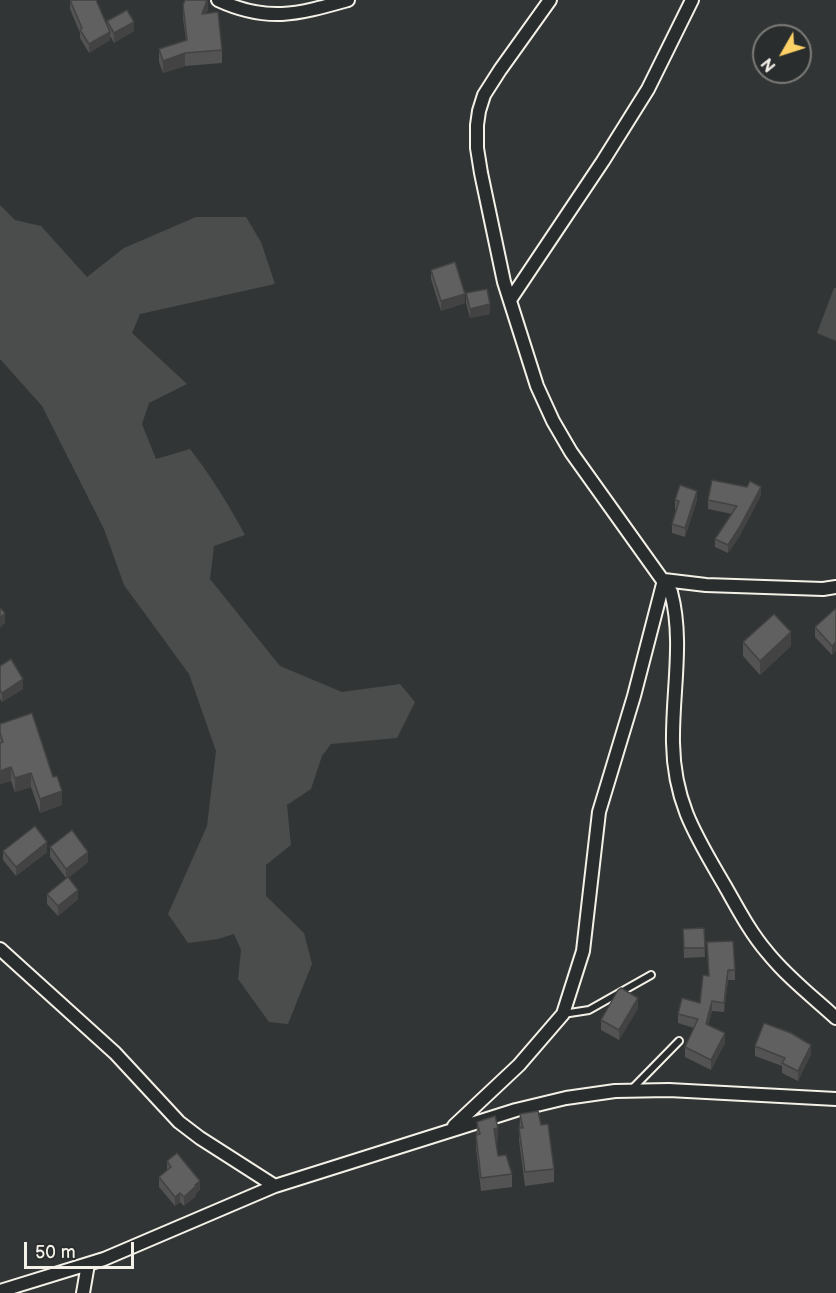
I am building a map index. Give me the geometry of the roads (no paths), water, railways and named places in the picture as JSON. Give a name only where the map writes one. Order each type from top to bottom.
[{"type":"street","points":[[218,0],[253,14],[291,15],[348,0]]},
{"type":"street","points":[[550,0],[484,95],[479,111],[477,148],[510,300],[537,386],[553,422],[595,486],[671,592],[676,618],[673,752],[677,782],[686,816],[756,938],[784,972],[836,1018]]},
{"type":"street","points":[[510,300],[648,89],[692,0]]},
{"type":"street","points":[[663,580],[706,585],[823,589],[836,587]]},
{"type":"street","points":[[451,1129],[519,1065],[563,1014],[583,951],[599,812],[634,696],[663,580]]},
{"type":"street","points":[[0,949],[116,1053],[179,1122],[275,1186]]},
{"type":"street","points":[[0,1291],[131,1249],[275,1186],[451,1129],[566,1098],[615,1091],[669,1090],[836,1099]]},
{"type":"street","points":[[84,1293],[88,1264]]},
{"type":"lane","points":[[563,1014],[589,1010],[651,975]]},
{"type":"lane","points":[[629,1092],[679,1041]]}]
